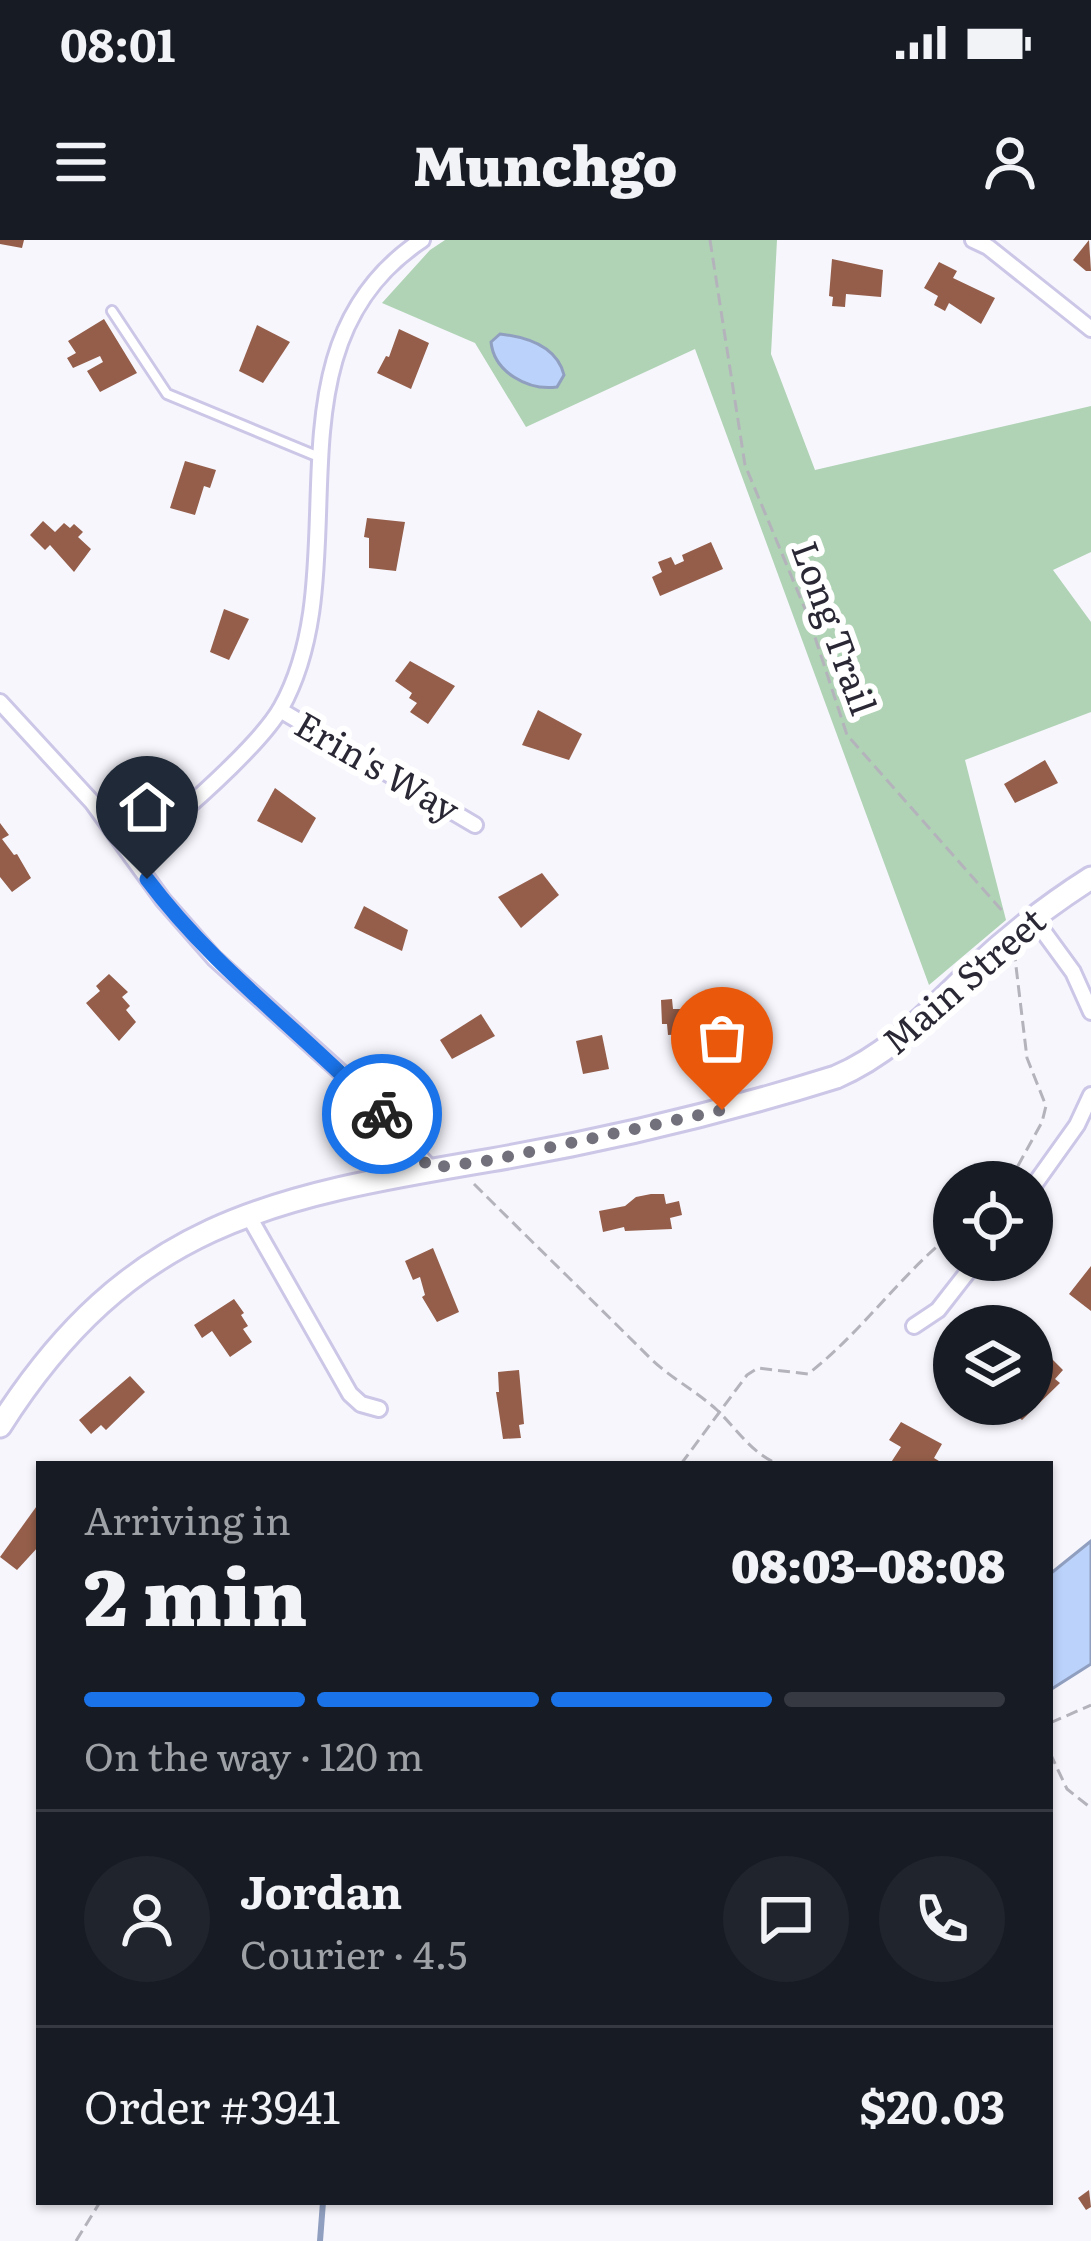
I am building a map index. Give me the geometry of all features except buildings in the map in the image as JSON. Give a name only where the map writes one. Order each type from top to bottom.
[{"type":"main road","name":"Main Street","points":[[0,1426],[44,1361],[115,1291],[160,1257],[247,1213],[308,1194],[644,1128],[836,1077],[892,1046],[1010,938],[1091,878]]},
{"type":"street","points":[[974,240],[1091,329]]},
{"type":"street","points":[[131,857],[241,754],[280,710],[306,646],[315,585],[326,399],[343,333],[366,293],[417,242]]},
{"type":"street","points":[[0,701],[92,802],[214,958],[347,1078],[430,1168]]},
{"type":"street","name":"Erin's Way","points":[[280,710],[475,825]]},
{"type":"street","points":[[1034,920],[1073,971],[1091,1012]]},
{"type":"street","points":[[1053,1162],[1084,1124],[1091,1095]]},
{"type":"street","points":[[247,1213],[350,1394],[361,1404],[379,1409]]},
{"type":"street","points":[[914,1325],[938,1310],[961,1281]]},
{"type":"lane","points":[[112,311],[167,394],[320,458]]},
{"type":"path","name":"Long Trail","points":[[710,240],[745,465],[808,616],[847,735],[1007,917],[1027,1058],[1046,1106],[1021,1161]]},
{"type":"path","points":[[457,1165],[654,1362],[719,1412],[770,1461]]},
{"type":"path","points":[[683,1461],[747,1375],[758,1368],[808,1374],[837,1351],[933,1249]]},
{"type":"path","points":[[1053,1722],[1091,1705]]},
{"type":"path","points":[[1053,1759],[1067,1789],[1091,1808]]},
{"type":"path","points":[[76,2241],[98,2205]]},
{"type":"green space","points":[[445,240],[777,240],[771,354],[815,470],[1091,406],[1091,552],[1053,570],[1091,622],[1091,712],[965,760],[1006,920],[929,985],[695,349],[526,427],[475,343],[382,303]]},
{"type":"water","points":[[500,334],[530,341],[555,357],[564,375],[557,387],[535,386],[506,370],[491,342]]},
{"type":"water","points":[[1091,1541],[1091,1664],[1053,1688],[1053,1572]]},
{"type":"waterway","points":[[320,2241],[323,2205]]},
{"type":"way so far","points":[[382,1114],[430,1168],[492,1160],[722,1110]]},
{"type":"route","points":[[147,879],[214,958],[382,1114]]}]
